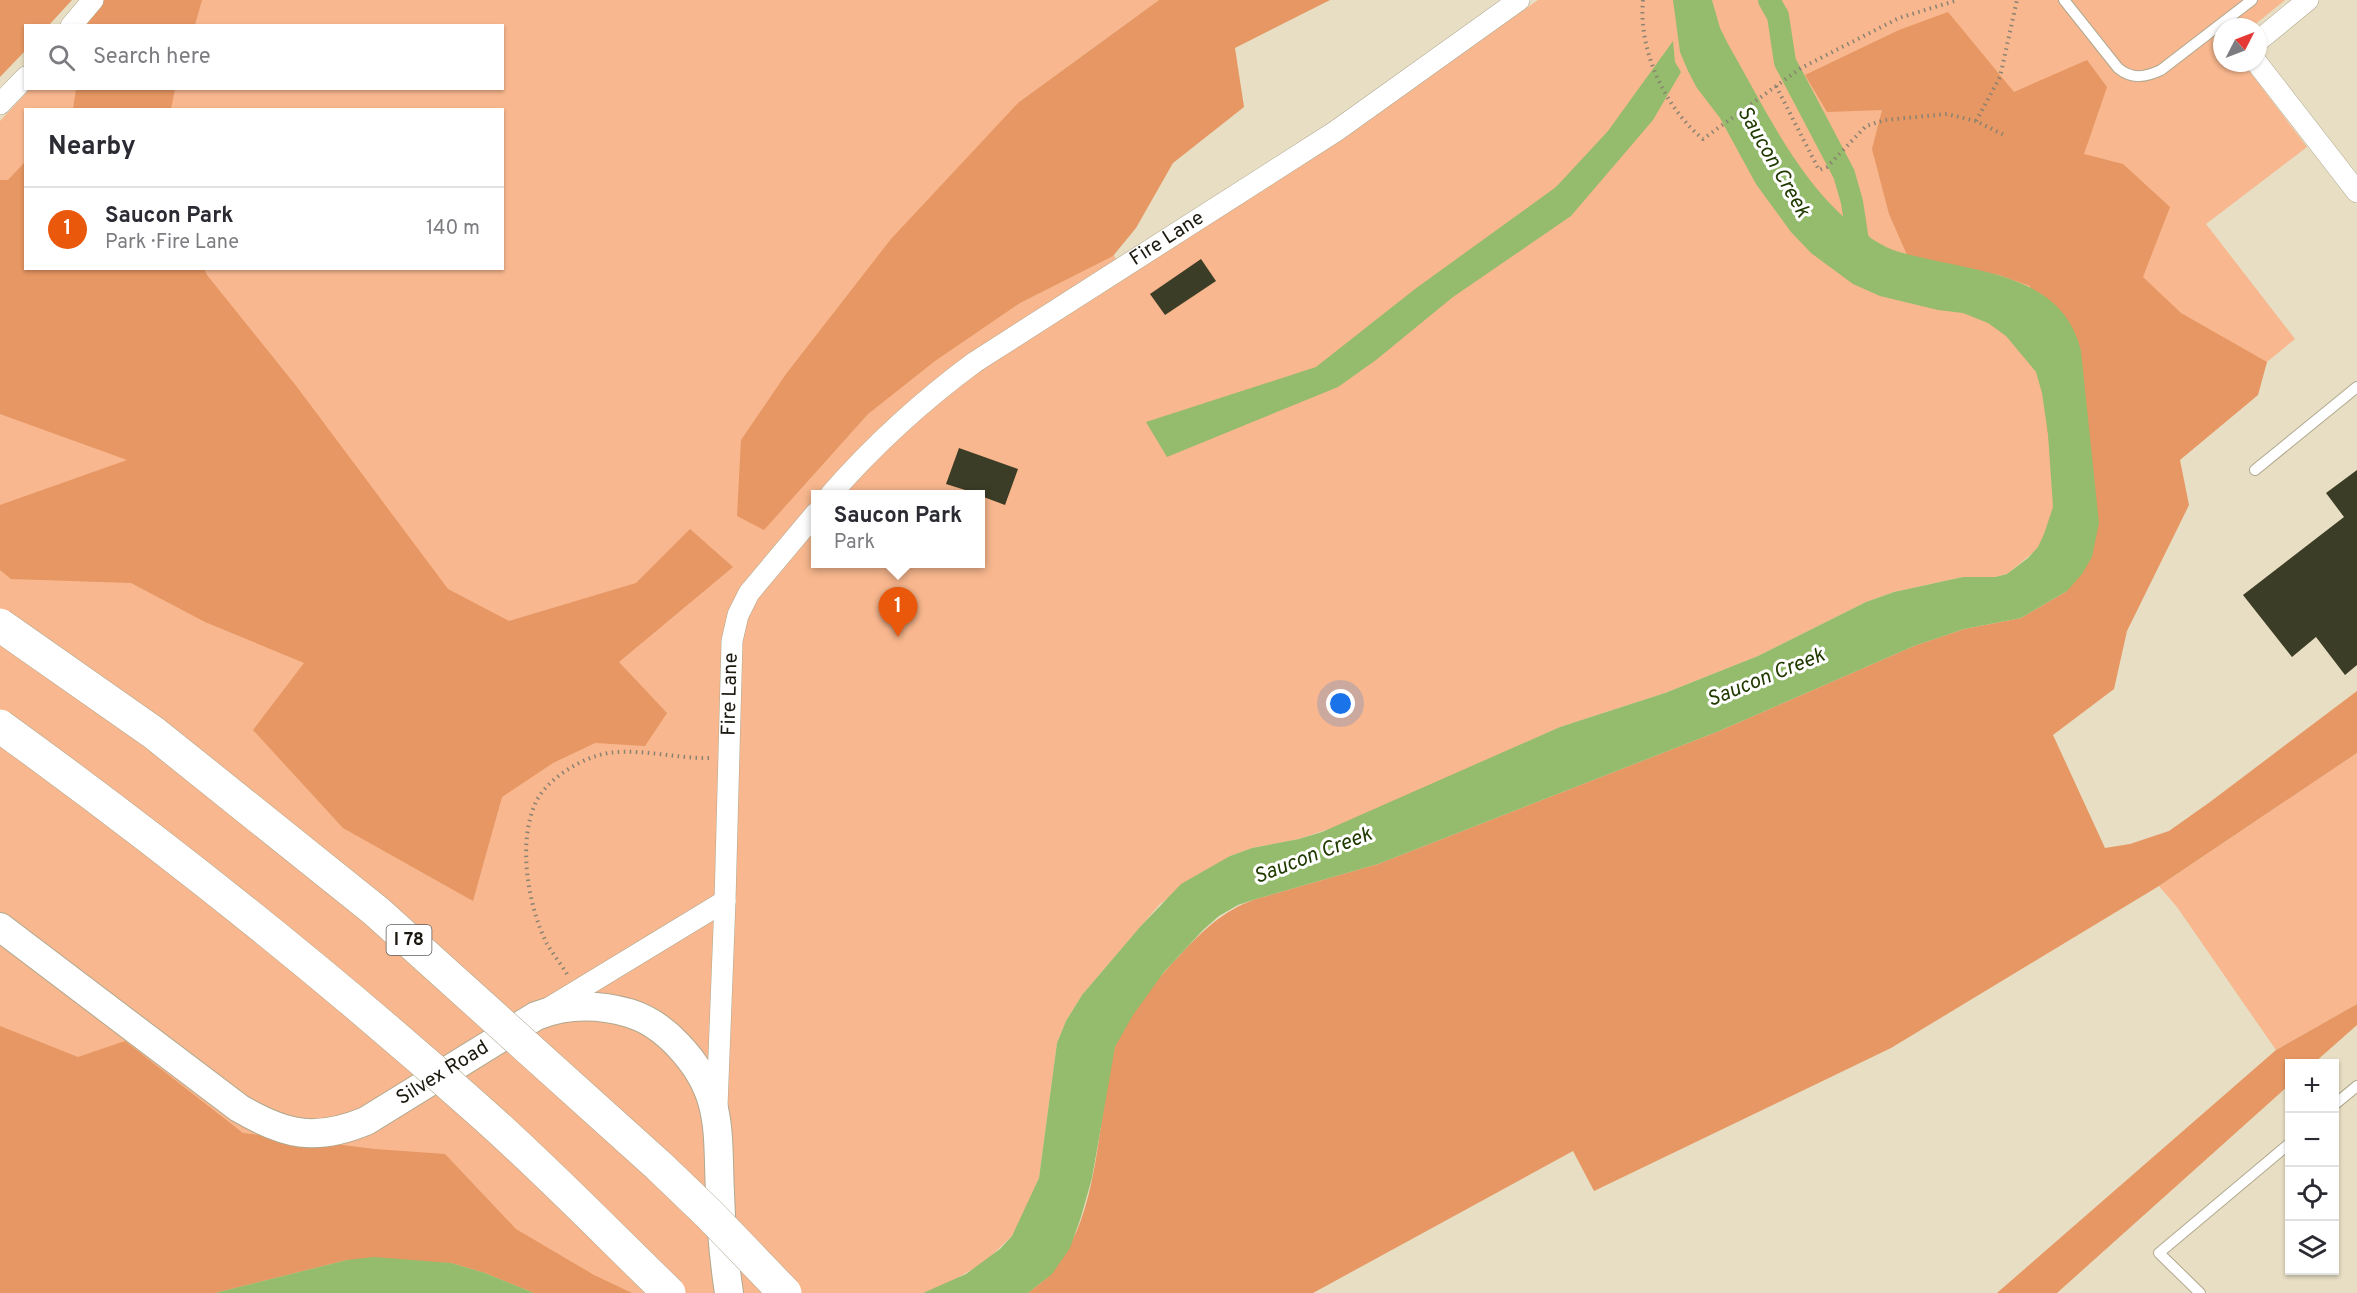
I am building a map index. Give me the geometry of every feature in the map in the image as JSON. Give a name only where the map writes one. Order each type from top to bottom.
[{"type":"highway","name":"I 78","points":[[0,625],[153,733],[376,911],[659,1166],[785,1293]]},
{"type":"highway","points":[[0,726],[120,814],[330,981],[484,1115],[669,1293]]},
{"type":"street","points":[[73,24],[93,0]]},
{"type":"street","name":"Fire Lane","points":[[835,490],[862,459],[934,392],[975,362],[1336,131],[1519,0]]},
{"type":"street","points":[[2267,34],[2308,0]]},
{"type":"street","points":[[2264,72],[2357,192]]},
{"type":"street","points":[[0,104],[24,79]]},
{"type":"street","name":"Fire Lane","points":[[717,1123],[732,640],[738,615],[749,593],[811,519]]},
{"type":"street","points":[[536,1016],[725,901]]},
{"type":"street","name":"Silvex Road","points":[[0,927],[239,1108],[276,1128],[308,1134],[345,1130],[366,1121],[536,1016],[564,1007],[580,1006],[619,1010],[651,1022],[673,1039],[703,1076],[710,1091],[717,1123],[720,1204],[729,1293]]},
{"type":"lane","points":[[2064,0],[2118,68],[2127,75],[2135,76],[2161,70],[2252,0]]},
{"type":"lane","points":[[2255,470],[2357,387]]},
{"type":"lane","points":[[2339,1101],[2357,1086]]},
{"type":"lane","points":[[2200,1293],[2159,1253],[2285,1146]]},
{"type":"path","points":[[1642,0],[1641,15],[1651,58],[1662,87],[1676,111],[1703,139],[1801,68],[1899,18],[1958,0]]},
{"type":"path","points":[[1976,121],[2000,76],[2017,0]]},
{"type":"path","points":[[1776,86],[1819,170],[1827,167],[1866,126],[1885,120],[1947,114],[1976,121],[2004,135]]},
{"type":"path","points":[[578,990],[548,945],[532,902],[526,853],[527,836],[536,801],[561,774],[596,756],[612,752],[698,759],[728,758]]},
{"type":"shaded area","points":[[0,0],[72,0],[50,24],[24,24],[24,52],[0,77]]},
{"type":"shaded area","points":[[104,0],[1159,0],[1019,102],[1126,275],[1341,140],[1538,0],[2285,0],[2263,18],[2213,18],[2213,72],[2250,72],[2307,147],[2206,224],[2295,339],[2007,574],[1995,577],[1963,577],[1894,592],[1866,602],[1758,656],[1665,693],[1560,727],[1344,824],[1299,839],[1252,848],[1230,856],[1160,904],[1082,995],[1066,1021],[1057,1043],[1039,1178],[1012,1236],[985,1262],[947,1284],[923,1293],[534,1293],[485,1273],[451,1263],[347,1260],[215,1293],[0,1293],[0,121],[29,90],[504,90],[504,24],[84,24]]},
{"type":"shaded area","points":[[104,0],[202,0],[195,24],[85,24]]},
{"type":"shaded area","points":[[1159,0],[1330,0],[1235,48],[1244,107],[1173,163],[1136,228],[1113,256],[1020,303],[935,361],[868,414],[764,530],[737,516],[741,440],[786,374],[891,239],[1019,102]]},
{"type":"shaded area","points":[[1948,12],[2014,92],[2087,60],[2107,87],[2084,154],[2123,164],[2170,207],[2143,277],[2181,313],[2267,362],[2258,395],[2180,460],[2189,505],[2127,631],[2114,689],[2053,735],[2105,848],[2130,844],[2169,831],[2357,691],[2357,753],[2159,886],[1891,1048],[1594,1191],[1573,1151],[1313,1293],[1028,1293],[1050,1275],[1077,1231],[1091,1184],[1112,1057],[1120,1035],[1134,1010],[1162,975],[1197,937],[1224,915],[1256,899],[1378,864],[1719,731],[1914,646],[1964,629],[2021,618],[2067,591],[2030,286],[1999,275],[1907,255],[1889,214],[1872,149],[1882,110],[1827,112],[1805,75],[1899,30]]},
{"type":"shaded area","points":[[76,90],[175,90],[171,108],[73,108]]},
{"type":"shaded area","points":[[24,163],[24,270],[204,270],[297,387],[448,589],[509,621],[636,583],[690,529],[733,567],[619,662],[667,713],[645,746],[595,743],[553,763],[502,797],[473,901],[343,828],[253,730],[304,663],[205,622],[131,583],[11,579],[0,570],[0,505],[127,460],[0,414],[0,180],[8,180]]},
{"type":"shaded area","points":[[2357,753],[2357,1004],[2276,1050],[2177,907],[2159,886]]},
{"type":"shaded area","points":[[2357,1004],[2357,1025],[2319,1059],[2285,1059],[2285,1089],[2057,1293],[1997,1293],[2276,1050]]},
{"type":"shaded area","points":[[0,1026],[78,1057],[125,1041],[243,1133],[375,1149],[445,1154],[516,1229],[594,1275],[632,1293],[534,1293],[485,1273],[451,1263],[347,1260],[215,1293],[0,1293]]},
{"type":"water","name":"Saucon Creek","points":[[1673,0],[1712,0],[1720,28],[1774,126],[1809,179],[1852,224],[1877,242],[1895,251],[1999,275],[2021,283],[2041,294],[2058,308],[2072,327],[2081,351],[2099,523],[2092,557],[2082,574],[2067,591],[2021,618],[1964,629],[1914,646],[1719,731],[1378,864],[1256,899],[1238,905],[1219,916],[1164,972],[1133,1015],[1115,1047],[1092,1178],[1070,1248],[1052,1274],[1028,1293],[923,1293],[966,1274],[1000,1249],[1012,1236],[1039,1178],[1057,1043],[1066,1021],[1082,995],[1140,927],[1181,884],[1230,856],[1252,848],[1322,832],[1560,727],[1665,693],[1758,656],[1866,602],[1894,592],[1963,577],[1995,577],[2007,574],[2038,547],[2053,507],[2048,434],[2042,393],[2036,372],[2006,336],[1988,323],[1963,313],[1938,310],[1880,296],[1853,284],[1811,253],[1791,232],[1756,184],[1720,118],[1697,88],[1680,52]]},
{"type":"water","points":[[1673,41],[1675,62],[1681,72],[1653,120],[1571,216],[1453,297],[1376,360],[1338,387],[1167,457],[1146,422],[1316,367],[1415,289],[1556,187],[1608,131]]},
{"type":"water","points":[[374,1257],[451,1263],[485,1273],[534,1293],[215,1293],[347,1260]]},
{"type":"building","points":[[1201,259],[1216,281],[1165,315],[1150,294]]},
{"type":"building","points":[[959,448],[1018,469],[1005,505],[985,498],[985,490],[965,490],[946,484]]},
{"type":"building","points":[[2357,470],[2357,665],[2345,675],[2316,637],[2292,657],[2243,595],[2344,517],[2326,493]]},
{"type":"waterway","points":[[1769,0],[1778,16],[1785,62],[1844,174],[1852,202],[1858,241],[1868,251]]},
{"type":"place","name":"Saucon Park","points":[[898,637]]}]
